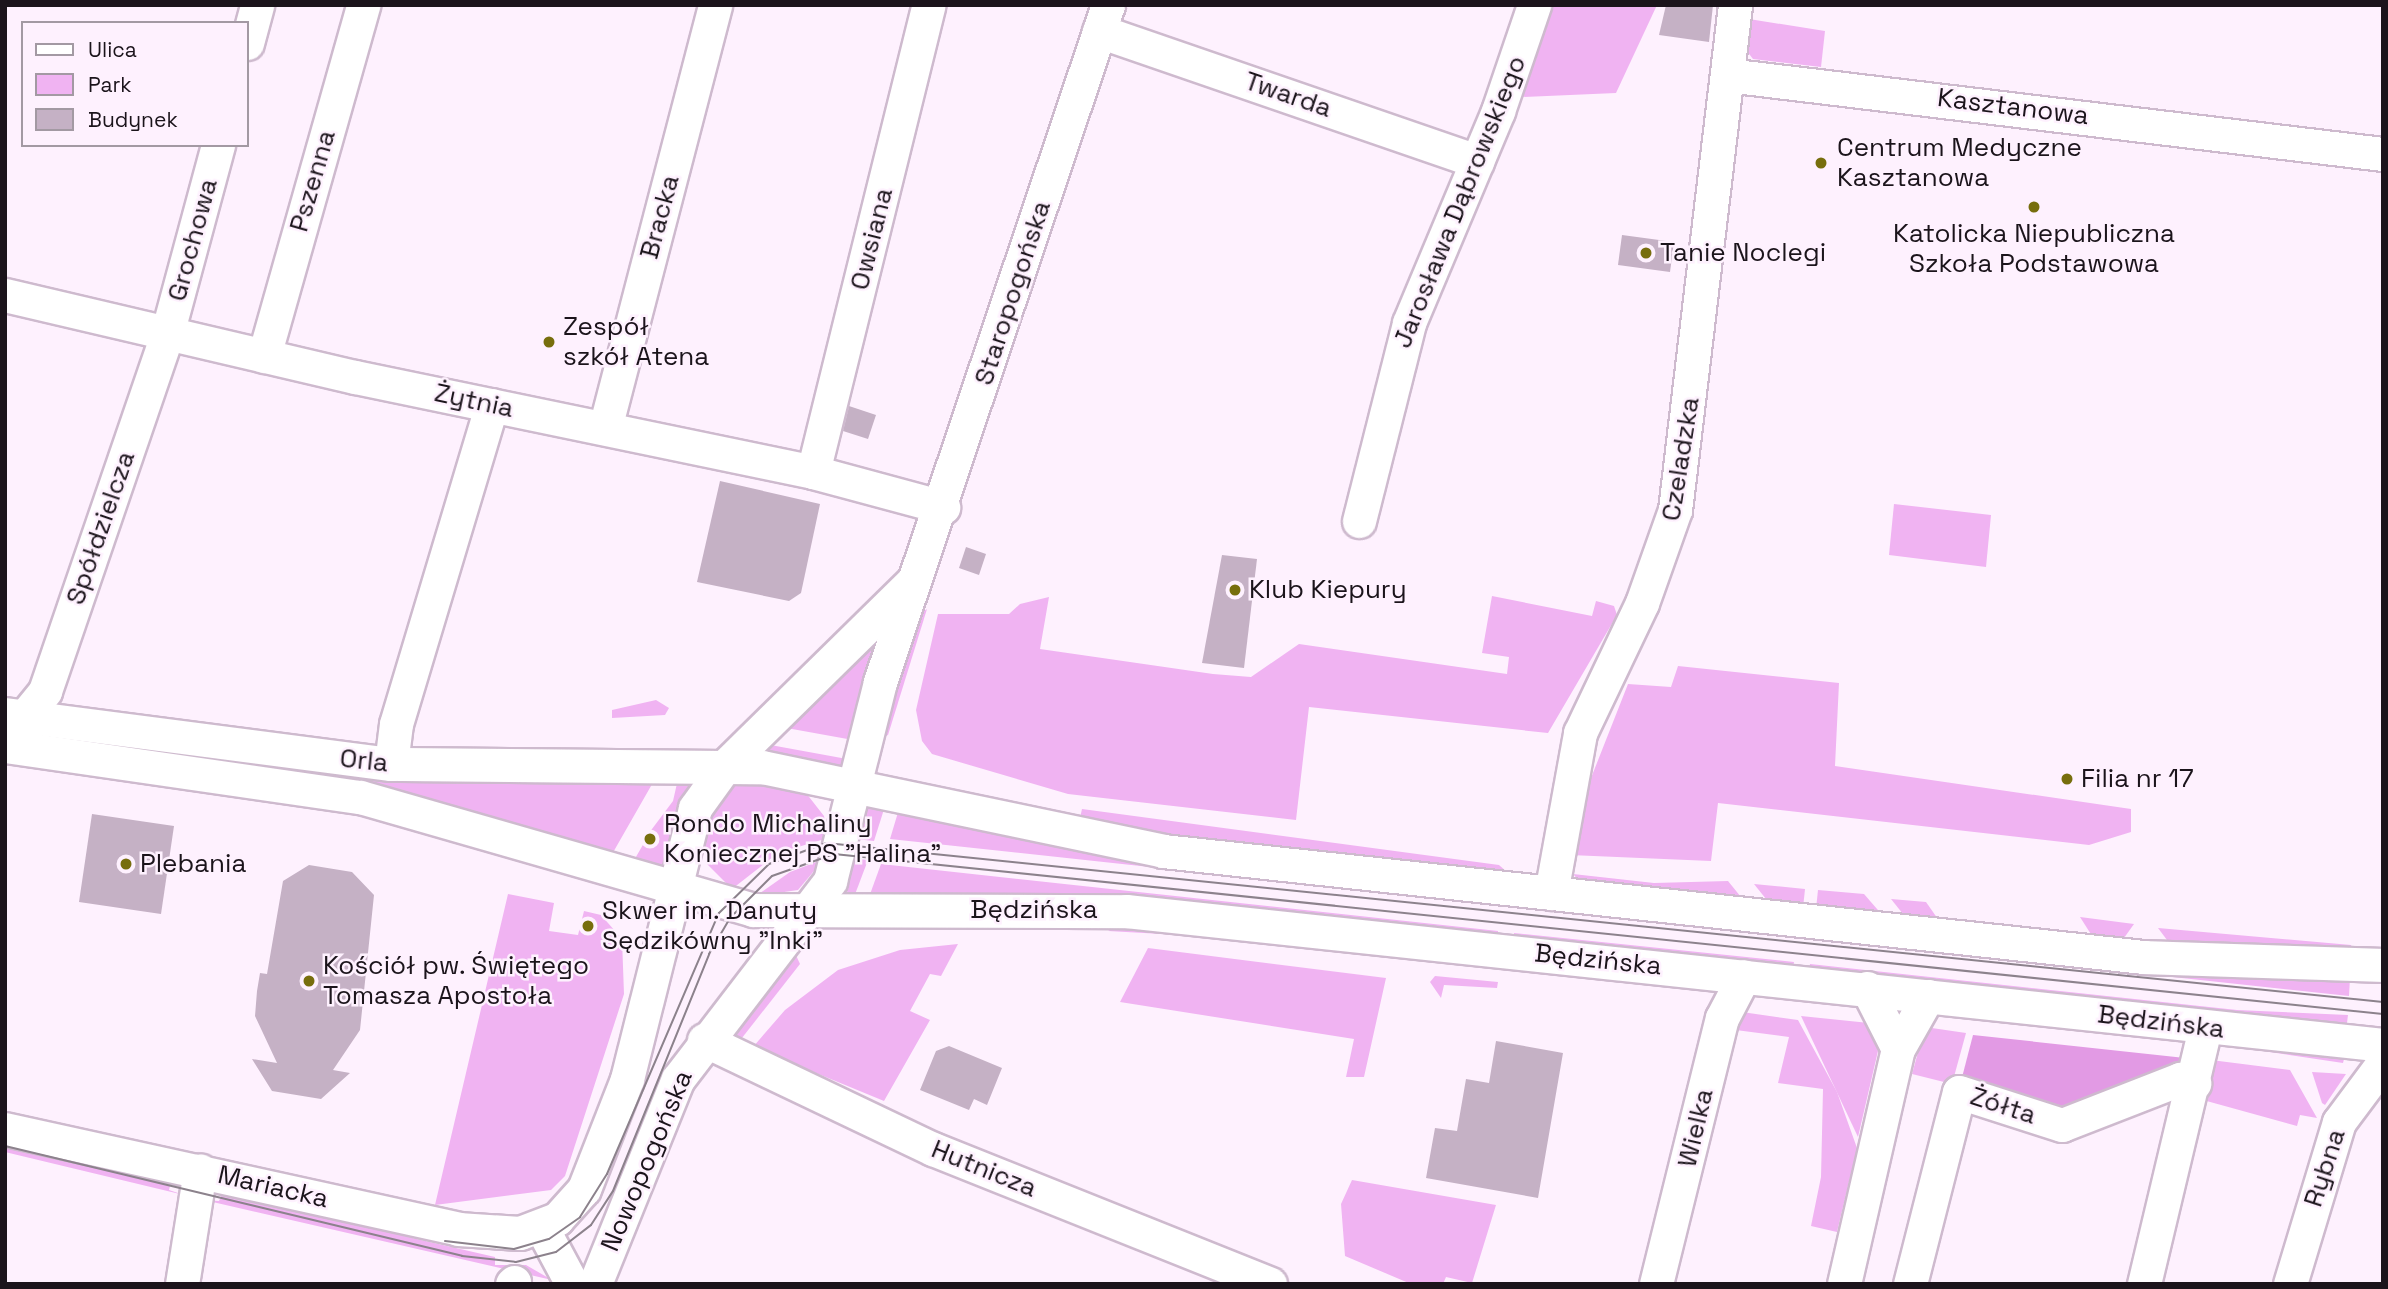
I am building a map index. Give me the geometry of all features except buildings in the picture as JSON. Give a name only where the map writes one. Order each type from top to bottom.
[{"type":"street","points":[[248,39],[257,5]]},
{"type":"street","name":"Pszenna","points":[[264,356],[363,5]]},
{"type":"street","name":"Bracka","points":[[605,428],[715,5]]},
{"type":"street","name":"Owsiana","points":[[813,472],[929,5]]},
{"type":"street","name":"Jarosława Dąbrowskiego","points":[[1359,521],[1409,323],[1477,161],[1534,5]]},
{"type":"street","name":"Czeladzka","points":[[1551,893],[1580,733],[1642,603],[1675,510],[1735,5]]},
{"type":"street","name":"Twarda","points":[[1103,18],[1477,161]]},
{"type":"street","name":"Staropogońska","points":[[854,784],[916,579],[943,507],[1103,18]]},
{"type":"street","name":"Kasztanowa","points":[[1727,75],[2383,154]]},
{"type":"street","name":"Grochowa","points":[[167,334],[217,147]]},
{"type":"street","name":"Żytnia","points":[[5,295],[264,356],[813,472],[943,507]]},
{"type":"street","name":"Spółdzielcza","points":[[15,715],[45,691],[167,334]]},
{"type":"street","points":[[391,764],[397,724],[492,405]]},
{"type":"street","name":"Staropogońska","points":[[726,765],[916,579]]},
{"type":"street","name":"Orla","points":[[15,715],[391,764],[479,770],[726,765],[854,784]]},
{"type":"street","name":"Orla","points":[[5,746],[360,797],[753,910],[811,911]]},
{"type":"street","name":"Nowopogońska","points":[[542,1228],[573,1206],[602,1149],[642,1028],[695,808],[726,765]]},
{"type":"street","points":[[854,784],[1083,839],[2143,957],[2383,965]]},
{"type":"street","name":"Nowopogońska","points":[[596,1284],[678,1079],[704,1040],[811,911],[840,854],[854,784]]},
{"type":"street","name":"Będzińska","points":[[811,911],[1126,911],[2383,1045]]},
{"type":"street","name":"Wielka","points":[[1656,1284],[1722,1018],[1744,976]]},
{"type":"street","points":[[1867,988],[1898,1049]]},
{"type":"street","points":[[1844,1284],[1898,1049],[1928,996]]},
{"type":"street","points":[[2144,1284],[2194,1083],[2205,1027]]},
{"type":"street","name":"Hutnicza","points":[[704,1040],[933,1149],[1270,1284]]},
{"type":"street","name":"Rybna","points":[[2290,1284],[2339,1122],[2383,1063]]},
{"type":"street","name":"Żółta","points":[[1910,1284],[1959,1092],[2062,1125],[2180,1079],[2194,1083]]},
{"type":"street","name":"Mariacka","points":[[5,1129],[458,1229],[491,1235],[542,1228]]},
{"type":"street","points":[[181,1284],[200,1170]]},
{"type":"street","points":[[542,1228],[572,1284]]},
{"type":"green space","points":[[1552,5],[1657,5],[1616,93],[1522,97]]},
{"type":"green space","points":[[1749,19],[1825,31],[1821,67],[1753,59],[1746,50]]},
{"type":"green space","points":[[1894,504],[1991,515],[1986,567],[1889,555]]},
{"type":"green space","points":[[1492,596],[1592,616],[1596,601],[1614,606],[1617,615],[1548,733],[1309,707],[1296,820],[1068,794],[932,754],[922,741],[916,710],[938,614],[1009,614],[1020,604],[1049,597],[1040,649],[1213,674],[1251,677],[1299,644],[1507,674],[1509,657],[1482,653]]},
{"type":"green space","points":[[888,607],[853,740],[781,727]]},
{"type":"green space","points":[[927,609],[888,735],[881,738],[920,614]]},
{"type":"green space","points":[[1678,666],[1839,683],[1835,766],[2131,809],[2131,832],[2089,845],[1718,803],[1711,861],[1570,855],[1580,806],[1628,684],[1671,687]]},
{"type":"green space","points":[[656,700],[669,708],[665,715],[612,718],[612,710]]},
{"type":"green space","points":[[765,744],[847,759],[839,767],[758,752]]},
{"type":"green space","points":[[345,772],[542,783],[655,779],[611,856],[342,780]]},
{"type":"green space","points":[[678,779],[689,783],[666,869],[633,862],[644,843],[650,846],[655,838],[649,833],[673,801]]},
{"type":"green space","points":[[751,780],[806,793],[824,816],[828,838],[778,853],[732,889],[706,863],[702,824],[729,787]]},
{"type":"green space","points":[[862,804],[885,806],[874,841],[855,839]]},
{"type":"green space","points":[[899,809],[1140,861],[1502,905],[890,839]]},
{"type":"green space","points":[[1082,809],[1499,865],[1507,872],[1138,833],[1080,818]]},
{"type":"green space","points":[[851,858],[868,860],[854,897],[844,889]]},
{"type":"green space","points":[[824,859],[798,890],[756,896],[790,872]]},
{"type":"green space","points":[[881,864],[1498,931],[1498,937],[869,897]]},
{"type":"green space","points":[[1573,874],[1654,883],[1728,881],[1745,902],[1580,882]]},
{"type":"green space","points":[[1754,884],[1805,889],[1803,908],[1770,904]]},
{"type":"green space","points":[[1818,890],[1864,894],[1884,917],[1816,909]]},
{"type":"green space","points":[[508,894],[554,903],[549,931],[578,935],[584,911],[601,915],[622,939],[624,994],[565,1176],[551,1190],[435,1205]]},
{"type":"green space","points":[[1891,899],[1926,902],[1940,922],[1907,919]]},
{"type":"green space","points":[[2080,917],[2134,924],[2124,938],[2094,939]]},
{"type":"green space","points":[[1120,925],[1252,939],[1108,931]]},
{"type":"green space","points":[[2158,928],[2351,945],[2352,954],[2170,944]]},
{"type":"green space","points":[[1514,933],[1794,962],[1793,968],[1514,938]]},
{"type":"green space","points":[[1813,933],[2181,973],[2350,978],[2349,996],[1812,938]]},
{"type":"green space","points":[[958,944],[941,976],[930,974],[910,1011],[930,1020],[884,1101],[753,1047],[785,1010],[838,970],[900,950]]},
{"type":"green space","points":[[1148,948],[1386,978],[1364,1077],[1346,1077],[1354,1039],[1120,1002]]},
{"type":"green space","points":[[794,951],[800,964],[738,1043],[736,1027]]},
{"type":"green space","points":[[1810,964],[2237,1010],[2348,1015],[2347,1023],[1809,970]]},
{"type":"green space","points":[[1435,976],[1498,982],[1497,988],[1444,985],[1441,998],[1430,982]]},
{"type":"green space","points":[[1735,1011],[1798,1020],[1837,1092],[1857,1148],[1837,1232],[1811,1226],[1821,1177],[1823,1089],[1778,1083],[1789,1037],[1728,1029]]},
{"type":"green space","points":[[1801,1016],[1869,1023],[1878,1051],[1858,1137]]},
{"type":"green space","points":[[1925,1027],[1966,1033],[1952,1084],[1912,1074]]},
{"type":"green space","points":[[2210,1043],[2345,1055],[2343,1063]]},
{"type":"green space","points":[[2211,1060],[2290,1070],[2317,1118],[2300,1115],[2297,1126],[2203,1100]]},
{"type":"green space","points":[[2312,1072],[2346,1074],[2325,1105],[2322,1103]]},
{"type":"green space","points":[[5,1142],[171,1182],[169,1190],[184,1195],[5,1152]]},
{"type":"green space","points":[[1352,1180],[1496,1205],[1472,1283],[1446,1277],[1443,1284],[1411,1284],[1345,1256],[1341,1204]]},
{"type":"green space","points":[[222,1194],[495,1257],[495,1265],[526,1265],[552,1280],[204,1200],[219,1201]]},
{"type":"shaded area","points":[[1973,1035],[2185,1058],[2182,1075],[2082,1114],[1959,1089]]},
{"type":"tram line","points":[[445,1241],[514,1249],[549,1239],[580,1217],[607,1174],[719,913],[769,864],[826,843],[2383,1002]]},
{"type":"tram line","points":[[5,1146],[462,1256],[516,1262],[556,1252],[591,1225],[613,1191],[709,954],[730,918],[772,876],[834,854],[2383,1014]]},
{"type":"place","name":"Centrum Medyczne Kasztanowa","points":[[1821,163]]},
{"type":"place","name":"Katolicka Niepubliczna Szkoła Podstawowa","points":[[2034,207]]},
{"type":"place","name":"Tanie Noclegi","points":[[1646,253]]},
{"type":"place","name":"Zespół szkół Atena","points":[[549,342]]},
{"type":"place","name":"Klub Kiepury","points":[[1235,590]]},
{"type":"place","name":"Filia nr 17","points":[[2067,779]]},
{"type":"place","name":"Rondo Michaliny Koniecznej PS \"Halina\"","points":[[650,839]]},
{"type":"place","name":"Plebania","points":[[126,864]]},
{"type":"place","name":"Skwer im. Danuty Sędzikówny \"Inki\"","points":[[588,926]]},
{"type":"place","name":"Kościół pw. Świętego Tomasza Apostoła","points":[[309,981]]}]
